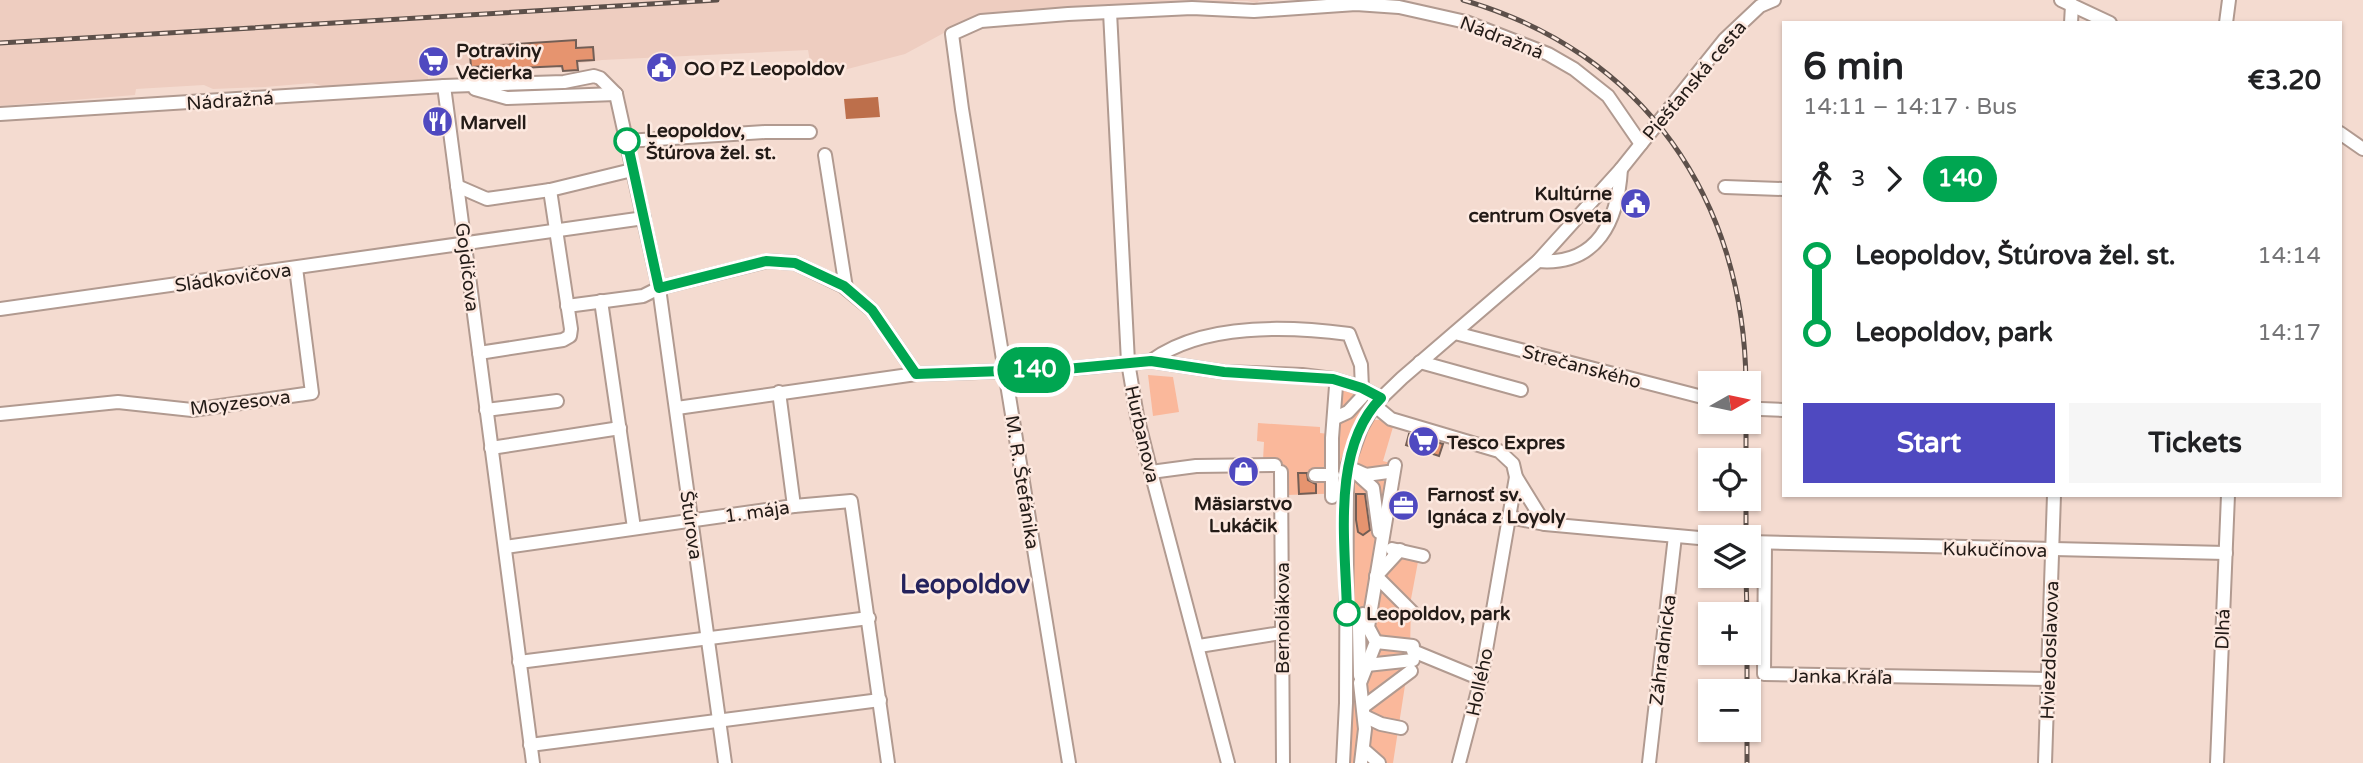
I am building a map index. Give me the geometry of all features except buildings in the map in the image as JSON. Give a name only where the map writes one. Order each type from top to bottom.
[{"type":"street","name":"Piešťanská cesta","points":[[1377,402],[1538,261],[1621,169],[1725,39],[1760,6],[1774,0]]},
{"type":"street","points":[[2226,21],[2229,0]]},
{"type":"street","points":[[2066,2],[2071,21]]},
{"type":"street","points":[[2066,2],[2106,21]]},
{"type":"street","name":"Nádražná","points":[[952,34],[981,21],[1110,12],[1192,8],[1254,12],[1356,4],[1399,7],[1438,14],[1521,42],[1574,69],[1608,96],[1641,144]]},
{"type":"street","name":"Hurbanova","points":[[1110,12],[1128,362],[1137,416],[1228,763]]},
{"type":"street","name":"M. R. Štefánika","points":[[952,34],[1069,763]]},
{"type":"street","name":"Nádražná","points":[[0,114],[444,86],[460,86],[507,98],[616,94]]},
{"type":"street","name":"Gojdičova","points":[[444,86],[533,763]]},
{"type":"street","name":"Štúrova","points":[[616,94],[659,288],[725,763]]},
{"type":"street","points":[[627,141],[765,132],[810,132]]},
{"type":"street","points":[[2342,134],[2363,149]]},
{"type":"street","points":[[825,155],[846,288]]},
{"type":"street","points":[[1538,261],[1564,261],[1594,244],[1611,220],[1619,195],[1621,169]]},
{"type":"street","points":[[457,186],[486,199],[550,190],[632,170]]},
{"type":"street","points":[[1725,187],[1782,189]]},
{"type":"street","points":[[479,353],[562,340],[570,336],[550,190]]},
{"type":"street","points":[[465,245],[473,241],[644,218]]},
{"type":"street","name":"Sládkovičova","points":[[0,309],[465,245]]},
{"type":"street","points":[[567,306],[643,296],[659,288],[766,261],[795,263],[846,288],[880,318],[916,374]]},
{"type":"street","name":"Moyzesova","points":[[0,414],[118,402],[192,410],[312,393],[296,268]]},
{"type":"street","points":[[601,301],[634,528]]},
{"type":"street","points":[[1151,361],[1170,347],[1246,330],[1301,328],[1349,334],[1361,365],[1362,392],[1348,412],[1335,418]]},
{"type":"street","name":"Strečanského","points":[[1455,333],[1698,396]]},
{"type":"street","points":[[677,408],[916,374],[1128,362],[1151,361],[1224,372],[1333,379],[1377,402],[1391,419],[1499,451],[1513,464],[1516,477],[1545,524]]},
{"type":"street","points":[[1420,362],[1521,390]]},
{"type":"street","points":[[1332,498],[1336,469],[1332,438],[1336,386]]},
{"type":"street","points":[[779,392],[794,506]]},
{"type":"street","points":[[486,410],[556,401]]},
{"type":"street","points":[[1343,763],[1346,704],[1347,467],[1361,428],[1377,402]]},
{"type":"street","points":[[1761,410],[1782,410]]},
{"type":"street","points":[[491,448],[620,428]]},
{"type":"street","name":"Bernolákova","points":[[1151,472],[1234,464],[1278,469],[1283,763]]},
{"type":"street","points":[[1369,660],[1359,627],[1376,576],[1395,465],[1373,488]]},
{"type":"street","points":[[1315,475],[1336,469]]},
{"type":"street","points":[[1381,546],[1373,488],[1352,469],[1366,475],[1388,472]]},
{"type":"street","name":"Hollého","points":[[1459,763],[1481,680],[1516,477]]},
{"type":"street","name":"Hviezdoslavova","points":[[2045,763],[2054,497]]},
{"type":"street","name":"Dlhá","points":[[2217,763],[2228,497]]},
{"type":"street","name":"1. mája","points":[[505,547],[794,506],[851,501],[888,763]]},
{"type":"street","points":[[1509,517],[1545,524],[1698,538]]},
{"type":"street","name":"Záhradnícka","points":[[1649,763],[1675,536]]},
{"type":"street","name":"Kukučínova","points":[[1761,543],[2226,554]]},
{"type":"street","name":"Janka Kráľa","points":[[1765,543],[1764,674],[2049,679]]},
{"type":"street","points":[[1381,546],[1423,556]]},
{"type":"street","points":[[1376,576],[1400,550]]},
{"type":"street","points":[[1376,576],[1413,614]]},
{"type":"street","points":[[519,662],[869,618]]},
{"type":"street","points":[[1359,627],[1376,642],[1481,680]]},
{"type":"street","points":[[1199,646],[1281,633]]},
{"type":"street","points":[[1360,763],[1363,749],[1363,711],[1360,683],[1376,642]]},
{"type":"street","points":[[1369,660],[1413,657]]},
{"type":"street","points":[[1363,711],[1413,657]]},
{"type":"street","points":[[530,745],[880,700]]},
{"type":"street","points":[[1363,711],[1381,724],[1401,728]]},
{"type":"street","points":[[1363,749],[1379,763]]},
{"type":"shaded area","points":[[0,0],[1278,0],[1010,15],[966,21],[905,54],[813,78],[808,50],[602,60],[562,66],[428,65],[428,79],[326,87],[312,83],[213,89],[204,85],[136,89],[135,95],[0,106]]},
{"type":"shaded area","points":[[878,97],[880,117],[846,119],[844,99]]},
{"type":"shaded area","points":[[1148,375],[1173,377],[1179,412],[1153,416]]},
{"type":"shaded area","points":[[1333,388],[1359,396],[1367,405],[1373,420],[1384,420],[1393,427],[1383,461],[1401,466],[1388,538],[1390,541],[1417,547],[1420,551],[1411,599],[1410,653],[1393,763],[1349,763],[1350,708],[1356,664],[1351,638],[1351,493],[1287,495],[1283,470],[1263,460],[1264,442],[1257,441],[1258,423],[1320,427],[1320,433],[1329,434]]},
{"type":"railway","points":[[0,43],[717,0]]},
{"type":"railway","points":[[1463,0],[1527,24],[1583,56],[1632,96],[1672,142],[1703,195],[1726,253],[1741,316],[1745,371]]},
{"type":"railway","points":[[1746,434],[1746,448]]},
{"type":"railway","points":[[1746,511],[1746,525]]},
{"type":"railway","points":[[1746,588],[1747,602]]},
{"type":"railway","points":[[1747,665],[1747,679]]},
{"type":"railway","points":[[1747,742],[1747,763]]},
{"type":"bus line","name":"140","points":[[627,141],[659,288],[766,261],[795,263],[844,286],[872,310],[916,374],[1066,369],[1151,361],[1224,372],[1333,379],[1362,388],[1381,398],[1361,428],[1347,467],[1347,613]]},
{"type":"place","name":"Potraviny Večierka","points":[[433,61]]},
{"type":"place","name":"OO PZ Leopoldov","points":[[661,68]]},
{"type":"place","name":"Marvell","points":[[437,122]]},
{"type":"place","name":"Leopoldov, Štúrova žel. st.","points":[[627,141]]},
{"type":"place","name":"Kultúrne centrum Osveta","points":[[1635,204]]},
{"type":"place","name":"Tesco Expres","points":[[1424,442]]},
{"type":"place","name":"Mäsiarstvo Lukáčik","points":[[1243,472]]},
{"type":"place","name":"Farnosť sv. Ignáca z Loyoly","points":[[1404,505]]},
{"type":"place","name":"Leopoldov, park","points":[[1347,613]]},
{"type":"district","name":"Leopoldov","points":[[965,584]]}]
